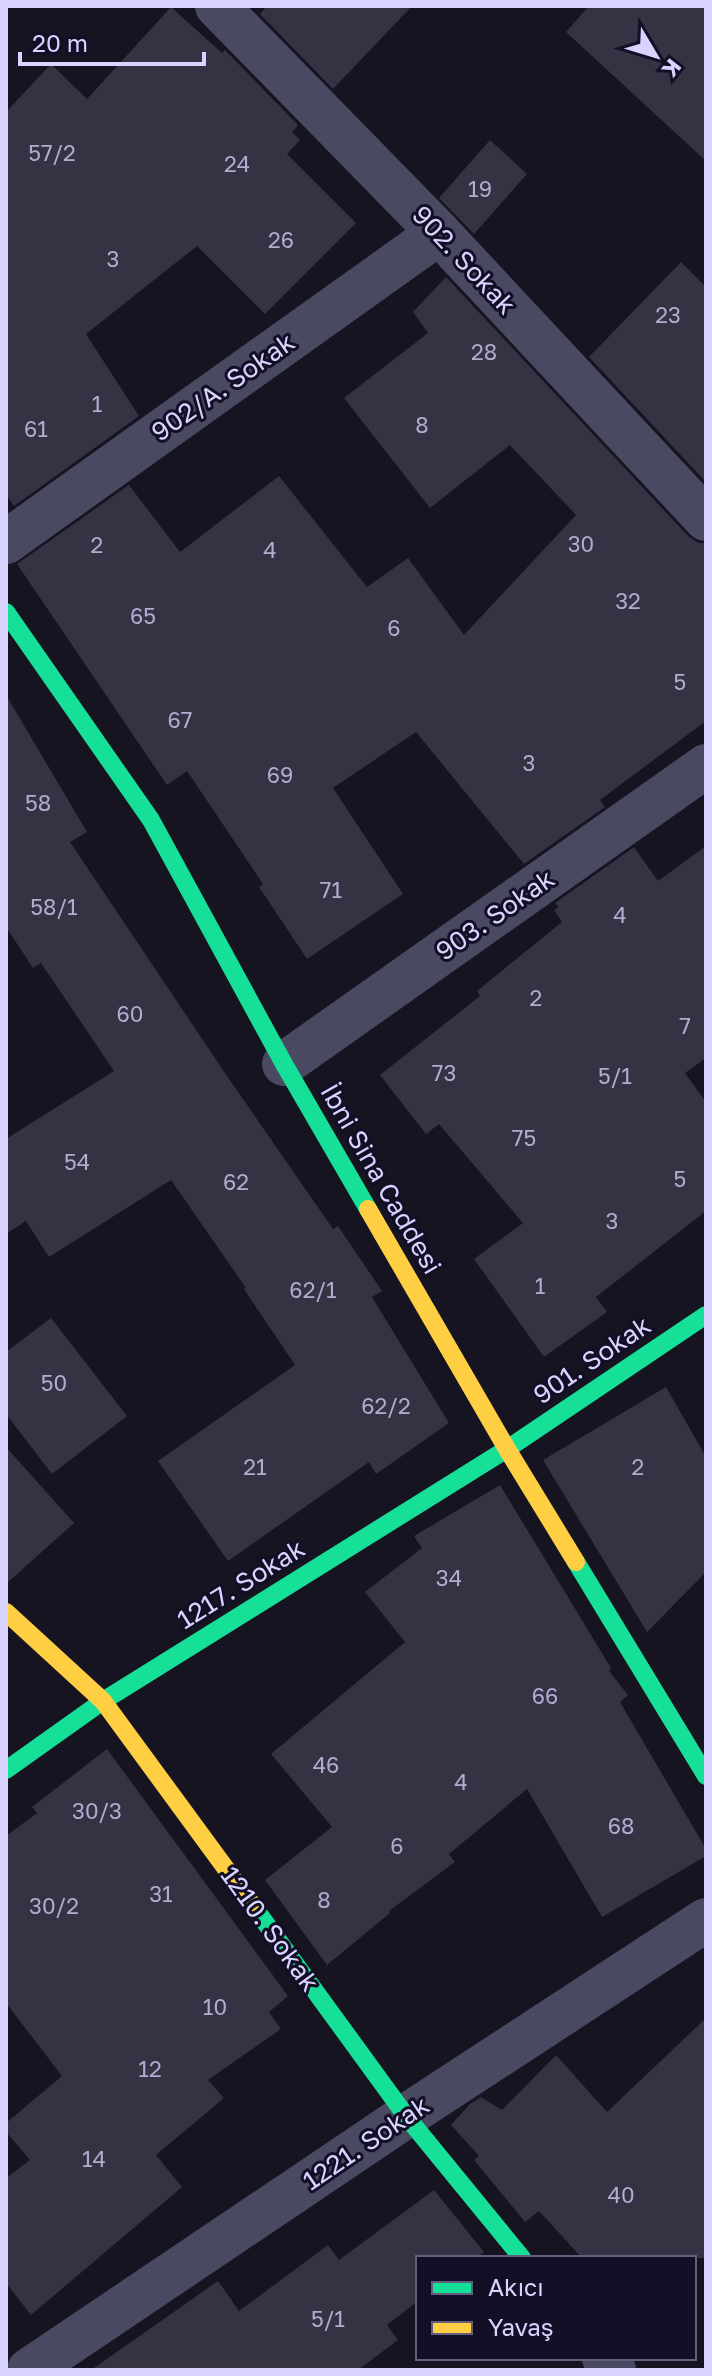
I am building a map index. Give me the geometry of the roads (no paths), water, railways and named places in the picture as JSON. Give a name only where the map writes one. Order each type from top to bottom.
[{"type":"street","name":"902. Sokak","points":[[217,6],[439,233],[706,519]]},
{"type":"street","name":"902/A. Sokak","points":[[6,542],[439,233]]},
{"type":"street","name":"İbni Sina Caddesi","points":[[6,612],[151,820],[284,1064],[507,1449],[706,1776]]},
{"type":"street","name":"903. Sokak","points":[[284,1064],[706,766]]},
{"type":"street","name":"901. Sokak","points":[[507,1449],[706,1315]]},
{"type":"street","name":"1217. Sokak","points":[[6,1770],[103,1701],[507,1449]]},
{"type":"street","name":"1210. Sokak","points":[[6,1612],[103,1701],[406,2116],[520,2256]]},
{"type":"street","name":"1221. Sokak","points":[[29,2370],[406,2116],[706,1920]]}]
